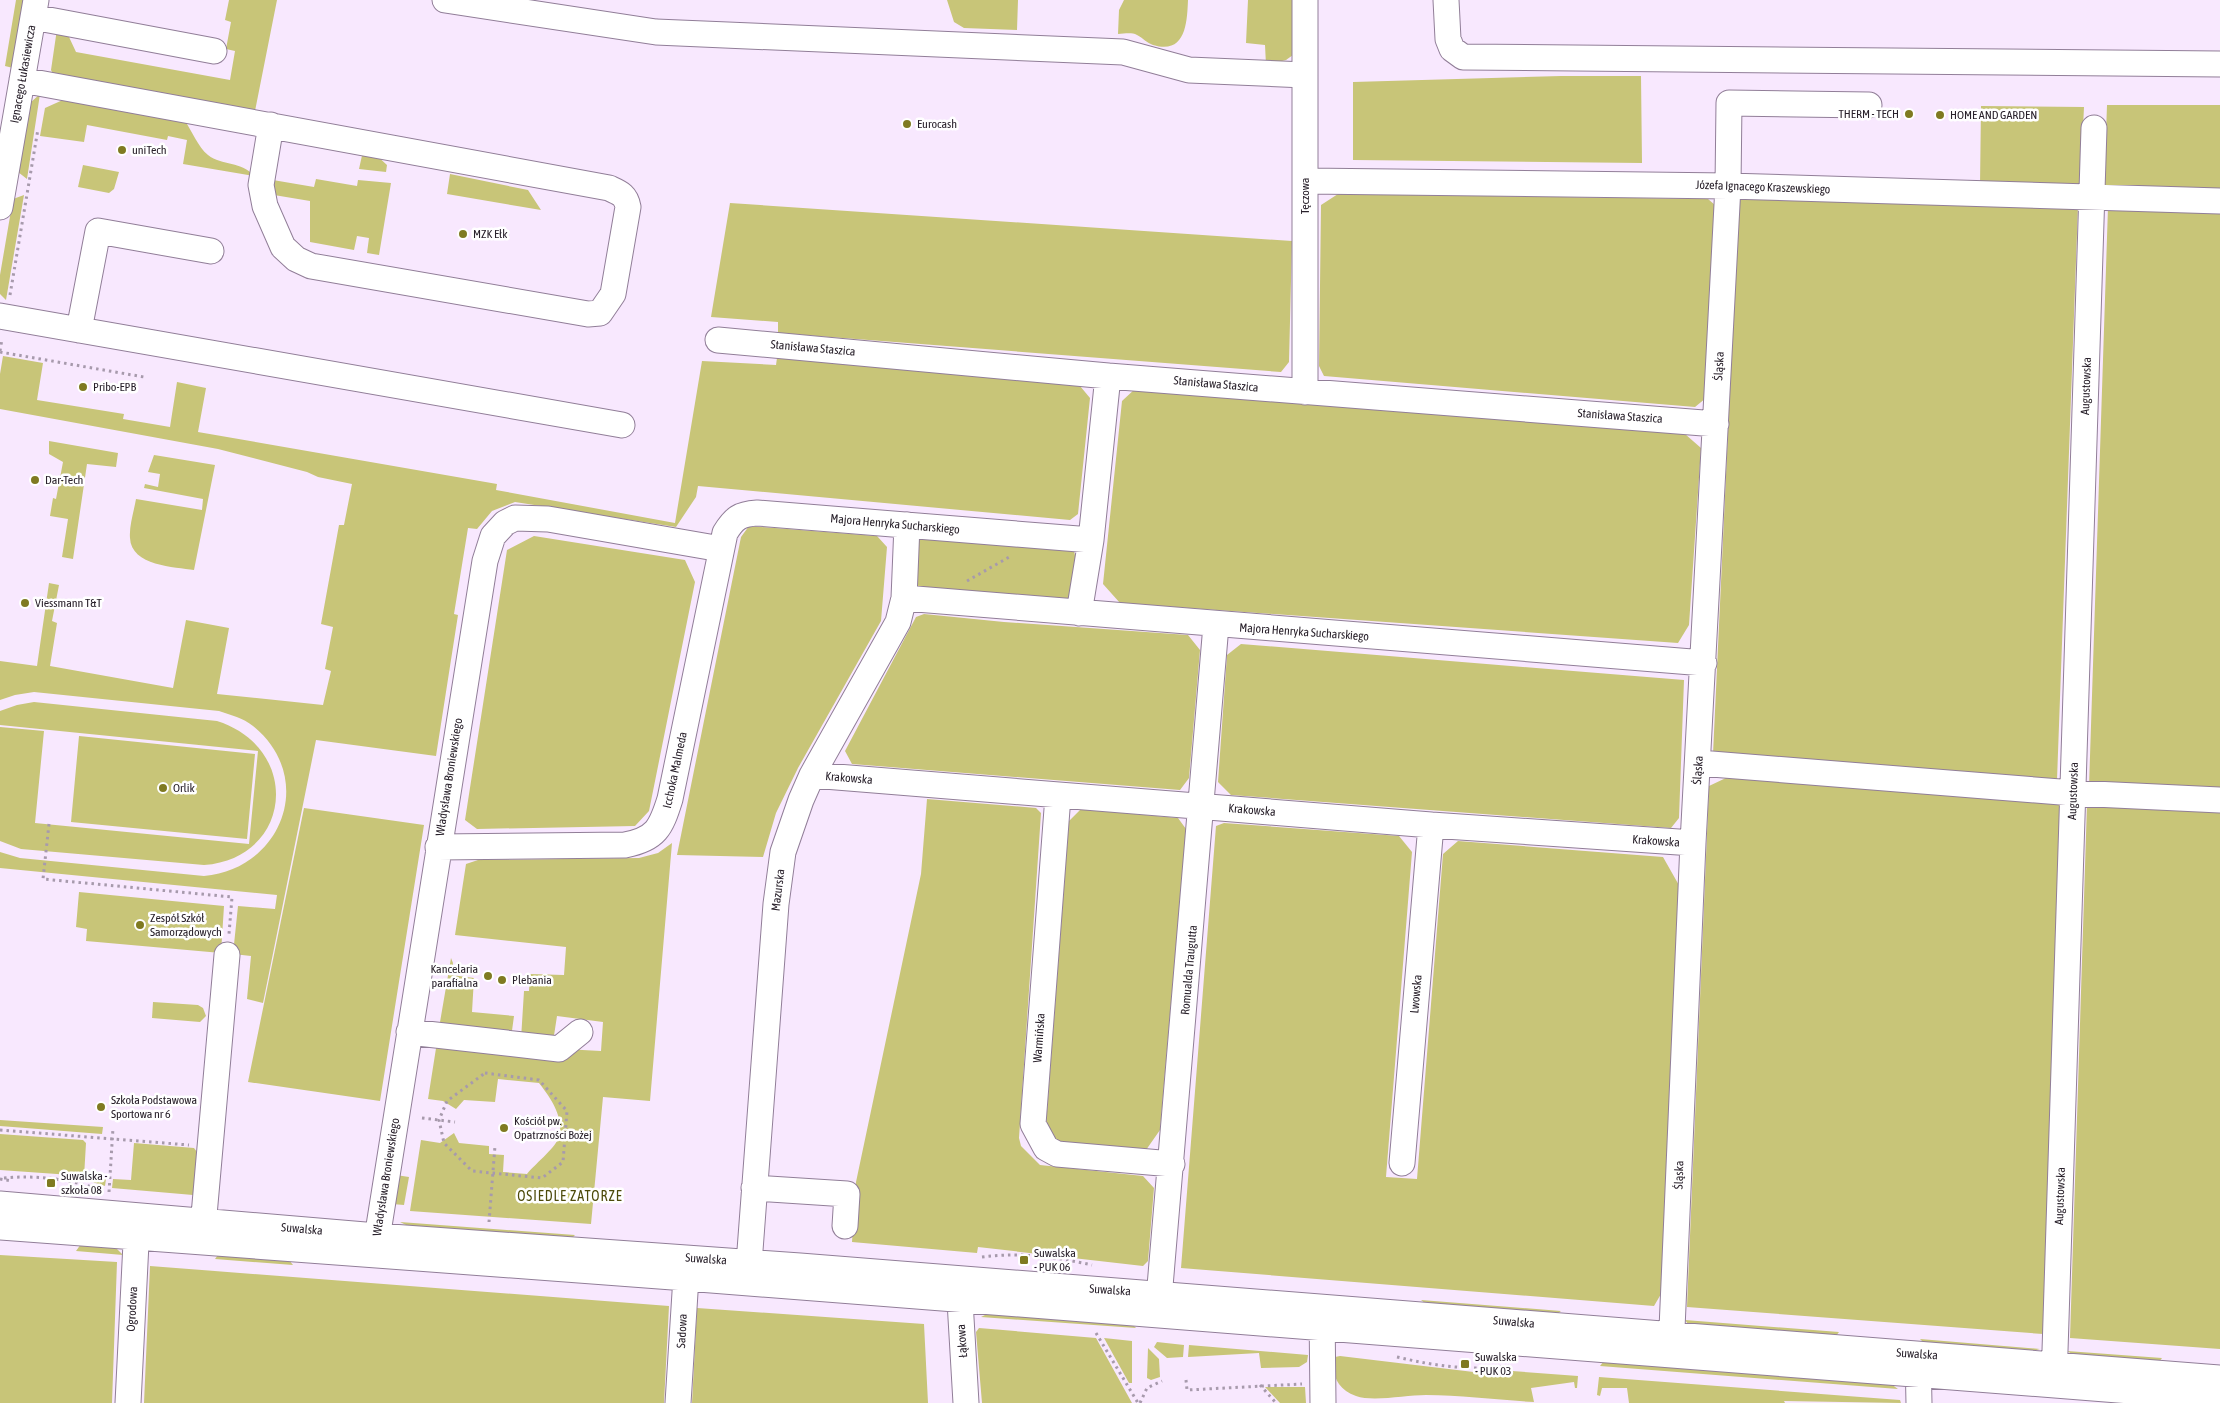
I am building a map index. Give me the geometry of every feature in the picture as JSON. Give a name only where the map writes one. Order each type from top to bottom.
[{"type":"street","points":[[445,0],[656,32],[1123,52],[1189,70],[1305,75]]},
{"type":"street","name":"Tęczowa","points":[[1305,0],[1305,392]]},
{"type":"street","points":[[1446,0],[1448,39],[1452,50],[1463,57],[2220,64]]},
{"type":"street","points":[[34,9],[214,51]]},
{"type":"street","name":"Ignacego Łukasiewicza","points":[[1,198],[34,9]]},
{"type":"street","points":[[22,80],[271,125],[609,188],[621,193],[628,207],[613,294],[608,304],[600,312],[588,314],[311,266],[296,259],[284,247],[265,206],[261,186],[271,125]]},
{"type":"street","name":"Śląska","points":[[1671,1345],[1693,843],[1699,763],[1728,186],[1729,103],[1869,105]]},
{"type":"street","name":"Augustowska","points":[[2054,1375],[2094,128]]},
{"type":"street","name":"Józefa Ignacego Kraszewskiego","points":[[1306,181],[1728,186],[2220,202]]},
{"type":"street","points":[[79,330],[98,231],[212,252]]},
{"type":"street","points":[[0,316],[622,425]]},
{"type":"street","name":"Stanisława Staszica","points":[[718,340],[1108,376],[1716,424]]},
{"type":"street","points":[[1079,613],[1091,540],[1108,376]]},
{"type":"street","name":"Majora Henryka Sucharskiego","points":[[721,549],[725,533],[733,520],[743,514],[757,513],[1091,540]]},
{"type":"street","name":"Władysława Broniewskiego","points":[[376,1245],[438,847],[489,545],[498,529],[515,518],[548,519],[721,549]]},
{"type":"street","name":"Mazurska","points":[[748,1273],[779,879],[783,852],[792,823],[812,775],[898,622],[904,598],[907,525]]},
{"type":"street","name":"Icchoka Malmeda","points":[[438,847],[625,844],[645,840],[659,829],[670,800],[721,549]]},
{"type":"street","name":"Majora Henryka Sucharskiego","points":[[904,598],[1216,625],[1704,663]]},
{"type":"street","name":"Romualda Traugutta","points":[[1158,1304],[1172,1164],[1216,625]]},
{"type":"street","points":[[1699,763],[2073,793],[2220,800]]},
{"type":"street","name":"Krakowska","points":[[812,775],[1431,825],[1693,843]]},
{"type":"street","name":"Warmińska","points":[[1058,796],[1032,1124],[1038,1139],[1046,1148],[1057,1154],[1172,1164]]},
{"type":"street","name":"Lwowska","points":[[1402,1163],[1431,825]]},
{"type":"street","points":[[203,1232],[227,955]]},
{"type":"street","points":[[409,1032],[560,1049],[580,1032]]},
{"type":"street","points":[[754,1188],[847,1194],[845,1226]]},
{"type":"street","name":"Suwalska","points":[[0,1204],[136,1227]]},
{"type":"street","name":"Suwalska","points":[[0,1227],[136,1227],[1158,1304],[2054,1375],[2220,1398]]},
{"type":"street","name":"Ogrodowa","points":[[128,1403],[136,1227]]},
{"type":"street","name":"Sadowa","points":[[678,1403],[686,1268]]},
{"type":"street","name":"Łąkowa","points":[[960,1289],[966,1403]]},
{"type":"street","points":[[1322,1317],[1324,1403]]},
{"type":"street","points":[[1918,1364],[1919,1403]]},
{"type":"street","name":"Suwalska","points":[[2054,1375],[2220,1378]]},
{"type":"path","points":[[0,352],[144,377]]},
{"type":"path","points":[[965,582],[1016,553]]},
{"type":"path","points":[[49,824],[42,879],[232,897],[227,955]]},
{"type":"path","points":[[485,1073],[539,1080],[567,1111],[563,1162],[542,1178],[472,1171],[444,1143],[439,1120],[447,1101],[485,1073]]},
{"type":"path","points":[[422,1118],[455,1122]]},
{"type":"path","points":[[0,1178],[25,1176],[74,1180],[109,1192],[113,1128]]},
{"type":"path","points":[[0,1130],[190,1146]]},
{"type":"path","points":[[489,1222],[496,1146]]},
{"type":"path","points":[[977,1258],[1009,1253],[1059,1258],[1100,1267]]},
{"type":"path","points":[[1096,1333],[1139,1403]]},
{"type":"path","points":[[1390,1355],[1431,1365],[1485,1370],[1510,1366]]},
{"type":"path","points":[[1186,1380],[1187,1390],[1300,1383],[1306,1385]]},
{"type":"path","points":[[1139,1403],[1147,1388],[1162,1381]]},
{"type":"path","points":[[1260,1385],[1276,1403]]},
{"type":"shaded area","points":[[16,0],[25,0],[13,68],[5,66]]},
{"type":"shaded area","points":[[229,0],[277,0],[255,111],[53,74],[51,70],[57,29],[69,37],[76,52],[230,80],[235,51],[226,49],[231,22],[225,20]]},
{"type":"shaded area","points":[[947,0],[1018,0],[1017,30],[964,28],[954,22]]},
{"type":"shaded area","points":[[1124,0],[1188,0],[1185,27],[1178,41],[1164,47],[1153,45],[1135,34],[1118,34],[1119,10]]},
{"type":"shaded area","points":[[1248,0],[1297,0],[1293,55],[1286,60],[1266,65],[1265,45],[1246,43]]},
{"type":"shaded area","points":[[1561,76],[1641,76],[1642,163],[1353,160],[1353,82]]},
{"type":"shaded area","points":[[40,94],[27,179],[18,172],[30,103]]},
{"type":"shaded area","points":[[65,99],[185,121],[204,152],[219,161],[244,168],[254,176],[183,164],[187,140],[168,136],[167,140],[87,125],[84,142],[40,136],[45,108]]},
{"type":"shaded area","points":[[2107,105],[2220,105],[2220,193],[2104,190]]},
{"type":"shaded area","points":[[1981,106],[2084,107],[2080,190],[1980,185]]},
{"type":"shaded area","points":[[363,151],[375,154],[387,165],[386,172],[359,169]]},
{"type":"shaded area","points":[[83,165],[119,172],[114,189],[109,193],[78,187]]},
{"type":"shaded area","points":[[450,174],[528,190],[541,210],[447,194]]},
{"type":"shaded area","points":[[267,179],[314,187],[316,179],[357,186],[358,180],[391,183],[379,255],[367,253],[369,238],[357,236],[354,250],[310,242],[310,201],[274,195]]},
{"type":"shaded area","points":[[1338,194],[1708,199],[1715,205],[1706,398],[1695,407],[1324,376],[1319,366],[1321,205]]},
{"type":"shaded area","points":[[24,195],[6,300],[0,294],[0,275],[13,199]]},
{"type":"shaded area","points":[[1739,196],[2078,206],[2057,780],[1713,754]]},
{"type":"shaded area","points":[[730,203],[1292,241],[1289,362],[1281,372],[778,333],[778,322],[711,317]]},
{"type":"shaded area","points":[[2108,207],[2220,211],[2220,793],[2089,787]]},
{"type":"shaded area","points":[[3,356],[43,363],[37,400],[124,414],[123,419],[170,427],[177,382],[206,388],[198,432],[497,484],[496,490],[675,523],[702,361],[776,365],[777,358],[1080,386],[1090,398],[1078,514],[1070,520],[698,486],[696,497],[676,527],[515,502],[492,511],[477,529],[468,528],[454,614],[458,615],[436,756],[316,740],[263,1003],[247,999],[251,956],[233,954],[238,906],[275,909],[277,895],[0,868],[0,852],[20,858],[204,876],[231,870],[254,857],[271,839],[282,818],[286,794],[283,770],[272,747],[249,723],[219,711],[34,692],[0,700],[0,661],[37,666],[49,583],[59,585],[52,621],[57,623],[50,666],[173,688],[186,620],[229,628],[217,694],[323,705],[331,671],[325,669],[333,627],[321,624],[339,525],[344,525],[352,484],[318,477],[307,472],[218,449],[0,409],[0,374]]},
{"type":"shaded area","points":[[1136,388],[1685,434],[1701,448],[1689,625],[1678,643],[1120,603],[1103,584],[1122,401]]},
{"type":"shaded area","points":[[49,441],[118,453],[116,467],[87,464],[73,559],[62,557],[68,519],[50,516],[53,498],[56,499],[63,462],[49,454]]},
{"type":"shaded area","points":[[154,455],[215,465],[194,570],[166,566],[146,560],[132,547],[130,529],[136,499],[202,510],[203,499],[144,488],[145,484],[158,487],[160,474],[148,472]]},
{"type":"shaded area","points":[[749,526],[877,536],[887,547],[881,621],[798,768],[776,813],[763,857],[677,855],[741,537]]},
{"type":"shaded area","points":[[534,536],[685,560],[695,582],[649,811],[635,826],[477,829],[465,820],[507,550]]},
{"type":"shaded area","points":[[917,538],[1073,549],[1076,568],[1075,582],[1071,595],[1068,600],[919,591],[914,586]]},
{"type":"shaded area","points":[[924,614],[1004,622],[1188,635],[1200,650],[1189,778],[1180,790],[852,764],[845,751],[916,617]]},
{"type":"shaded area","points":[[1241,644],[1684,680],[1679,818],[1671,828],[1231,795],[1218,782],[1227,655]]},
{"type":"shaded area","points":[[34,702],[217,721],[244,735],[263,754],[274,777],[276,800],[270,823],[256,843],[234,858],[204,865],[21,849],[0,841],[0,727],[44,731],[35,823],[249,844],[258,751],[0,725],[0,711]]},
{"type":"shaded area","name":"Orlik","points":[[79,736],[255,754],[247,839],[71,822]]},
{"type":"shaded area","points":[[1728,777],[2060,800],[2043,1334],[1687,1307],[1709,786]]},
{"type":"shaded area","points":[[927,799],[1036,808],[1041,813],[1019,1138],[1021,1146],[1040,1165],[1143,1176],[1154,1188],[1148,1261],[1143,1266],[978,1247],[977,1253],[852,1242],[856,1182],[921,874]]},
{"type":"shaded area","points":[[2087,804],[2220,806],[2220,1349],[2070,1338]]},
{"type":"shaded area","points":[[304,808],[424,825],[380,1101],[248,1082]]},
{"type":"shaded area","points":[[1081,809],[1178,818],[1186,829],[1160,1130],[1146,1150],[1065,1144],[1053,1138],[1046,1125],[1069,821]]},
{"type":"shaded area","points":[[1224,823],[1399,836],[1412,852],[1386,1177],[1417,1179],[1443,854],[1458,841],[1663,857],[1680,887],[1661,1294],[1654,1306],[1181,1268],[1216,826]]},
{"type":"shaded area","points":[[672,843],[650,1101],[603,1097],[591,1224],[410,1211],[421,1140],[440,1143],[454,1133],[459,1143],[489,1146],[489,1154],[504,1155],[503,1172],[527,1174],[552,1147],[558,1139],[560,1131],[556,1109],[539,1083],[498,1079],[495,1102],[464,1100],[456,1109],[443,1101],[428,1099],[437,1042],[601,1051],[603,1022],[557,1016],[553,1042],[521,1039],[524,991],[529,991],[530,974],[564,975],[566,947],[455,935],[466,864],[478,860],[639,858],[658,853]]},
{"type":"shaded area","points":[[79,892],[224,906],[221,953],[86,941],[87,929],[76,927]]},
{"type":"shaded area","points":[[451,958],[453,963],[451,975],[474,978],[472,1012],[514,1016],[511,1038],[439,1028]]},
{"type":"shaded area","points":[[153,1002],[198,1005],[203,1008],[206,1016],[200,1022],[152,1018]]},
{"type":"shaded area","points":[[0,1120],[103,1127],[102,1134],[0,1126]]},
{"type":"shaded area","points":[[0,1134],[83,1140],[86,1143],[84,1177],[106,1179],[105,1186],[71,1175],[0,1170]]},
{"type":"shaded area","points":[[134,1143],[194,1148],[197,1152],[193,1195],[112,1188],[113,1179],[131,1180]]},
{"type":"shaded area","points":[[396,1175],[409,1177],[404,1205],[392,1204]]},
{"type":"shaded area","points":[[400,1222],[575,1235],[572,1238],[410,1227]]},
{"type":"shaded area","points":[[81,1244],[115,1247],[123,1255],[76,1251]]},
{"type":"shaded area","points":[[0,1255],[117,1262],[112,1403],[0,1403]]},
{"type":"shaded area","points":[[218,1255],[289,1260],[293,1265],[215,1259]]},
{"type":"shaded area","points":[[150,1266],[669,1306],[664,1403],[144,1403]]},
{"type":"shaded area","points":[[1421,1300],[1561,1311],[1557,1314],[1426,1304]]},
{"type":"shaded area","points":[[697,1308],[924,1324],[928,1403],[692,1403]]},
{"type":"shaded area","points":[[989,1313],[1132,1324],[1136,1328],[981,1317]]},
{"type":"shaded area","points":[[1685,1320],[1839,1332],[1836,1336],[1688,1324]]},
{"type":"shaded area","points":[[979,1328],[1096,1338],[1132,1403],[982,1403],[976,1332]]},
{"type":"shaded area","points":[[1104,1338],[1132,1341],[1132,1383],[1129,1383]]},
{"type":"shaded area","points":[[1920,1339],[2040,1349],[2029,1352],[1924,1343]]},
{"type":"shaded area","points":[[1157,1342],[1184,1345],[1183,1357],[1167,1358],[1154,1347]]},
{"type":"shaded area","points":[[1189,1345],[1308,1355],[1307,1362],[1299,1367],[1261,1368],[1259,1353],[1188,1357]]},
{"type":"shaded area","points":[[1148,1348],[1159,1359],[1160,1377],[1151,1380],[1147,1378]]},
{"type":"shaded area","points":[[2067,1351],[2162,1358],[2159,1362],[2072,1354]]},
{"type":"shaded area","points":[[1340,1356],[1482,1373],[1512,1371],[1578,1376],[1577,1388],[1575,1388],[1574,1382],[1531,1388],[1534,1402],[1439,1395],[1363,1398],[1349,1393],[1337,1381],[1334,1364],[1335,1357]]},
{"type":"shaded area","points":[[1604,1361],[1891,1384],[1898,1389],[1600,1366]]},
{"type":"shaded area","points":[[1599,1377],[1900,1400],[1901,1403],[1784,1401],[1785,1403],[1629,1403],[1627,1388],[1602,1388],[1600,1396],[1597,1395]]},
{"type":"shaded area","points":[[1265,1387],[1305,1387],[1306,1403],[1280,1403]]},
{"type":"place","name":"THERM - TECH","points":[[1909,114]]},
{"type":"place","name":"HOME AND GARDEN","points":[[1940,115]]},
{"type":"place","name":"Eurocash","points":[[907,124]]},
{"type":"place","name":"uniTech","points":[[122,150]]},
{"type":"place","name":"MZK Ełk","points":[[463,234]]},
{"type":"place","name":"Pribo-EPB","points":[[83,387]]},
{"type":"place","name":"Dar-Tech","points":[[35,480]]},
{"type":"place","name":"Viessmann T&T","points":[[25,603]]},
{"type":"place","name":"Orlik","points":[[163,788]]},
{"type":"place","name":"Zespół Szkół Samorządowych","points":[[140,925]]},
{"type":"place","name":"Kancelaria parafialna","points":[[488,976]]},
{"type":"place","name":"Plebania","points":[[502,980]]},
{"type":"place","name":"Szkoła Podstawowa Sportowa nr 6","points":[[101,1107]]},
{"type":"place","name":"Kościół pw. Opatrzności Bożej","points":[[504,1128]]},
{"type":"place","name":"Suwalska - szkoła 08","points":[[51,1183]]},
{"type":"place","name":"Suwalska - PUK 06","points":[[1024,1260]]},
{"type":"place","name":"Suwalska - PUK 03","points":[[1465,1364]]},
{"type":"district","name":"OSIEDLE ZATORZE","points":[[570,1196]]}]
